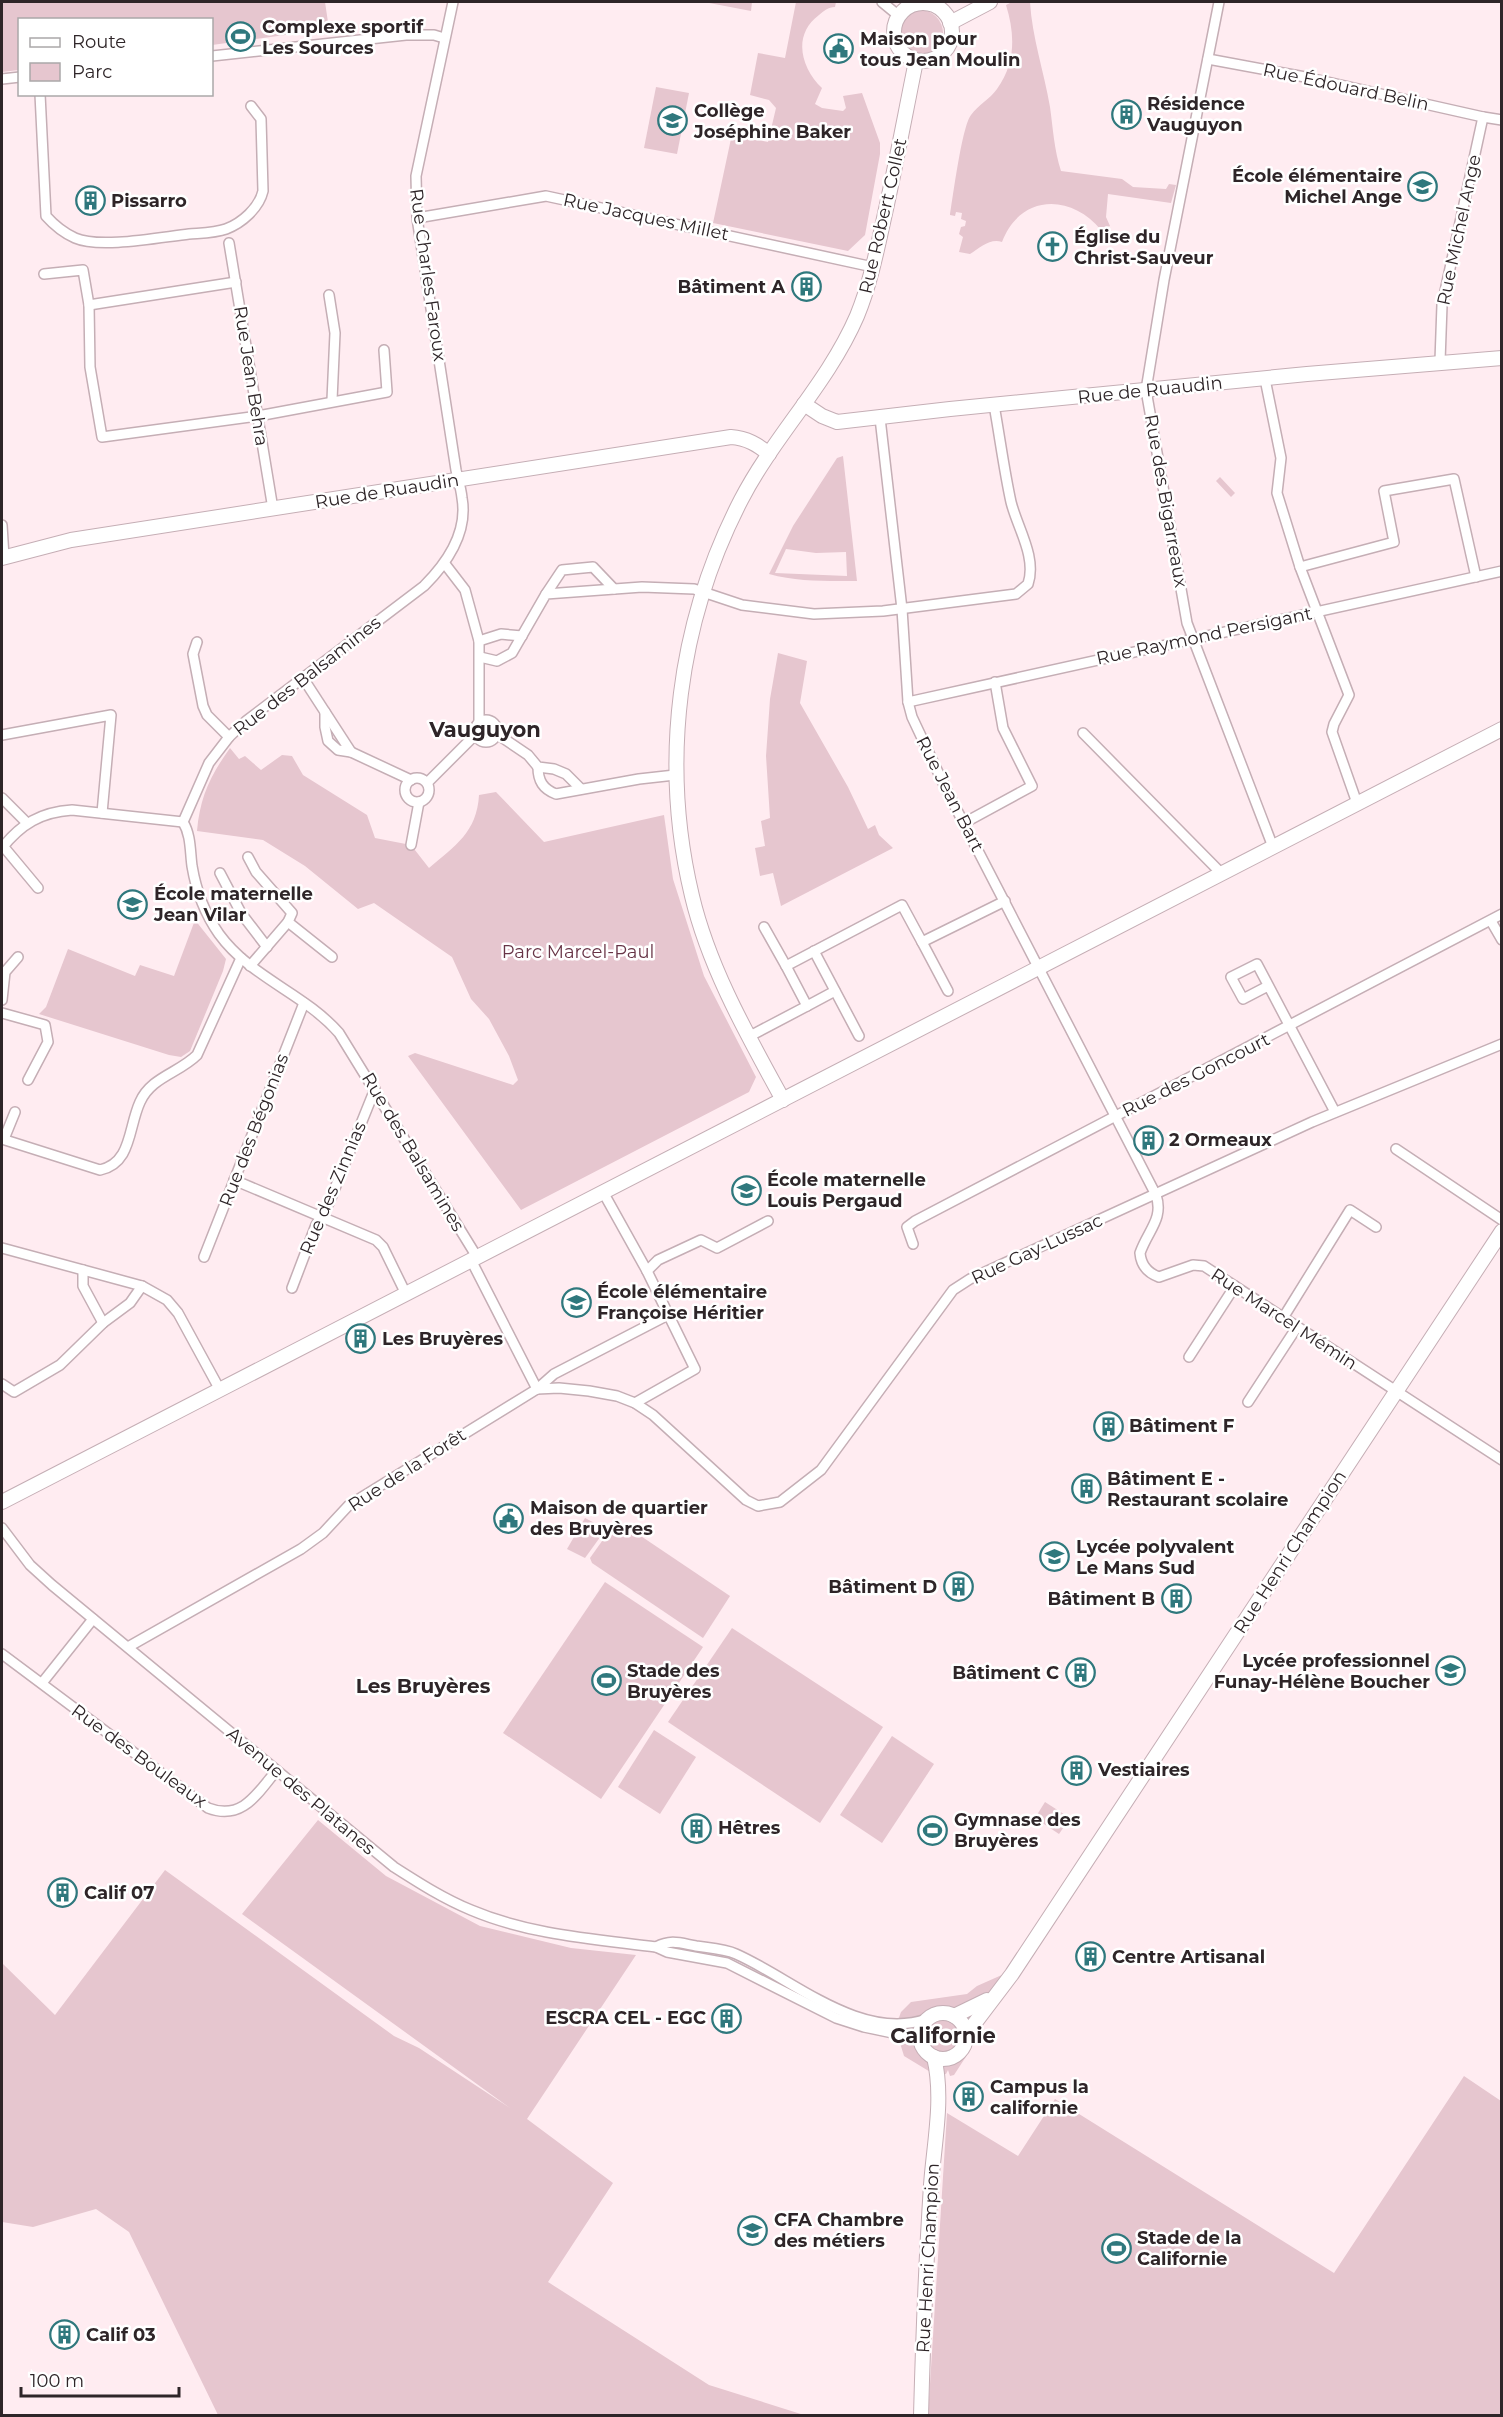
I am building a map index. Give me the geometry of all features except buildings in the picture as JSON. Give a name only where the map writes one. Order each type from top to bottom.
[{"type":"street","name":"Rue Charles Faroux","points":[[453,2],[416,176],[417,218],[458,479]]},
{"type":"street","points":[[882,2],[899,16]]},
{"type":"street","points":[[950,23],[990,2]]},
{"type":"street","name":"Rue des Bigarreaux","points":[[1219,2],[1164,280],[1146,390],[1191,638],[1273,846]]},
{"type":"street","points":[[927,4],[940,9],[950,23],[952,34],[949,44],[944,53],[929,61],[916,61],[903,53],[895,41],[895,26],[899,16],[910,6],[927,4]]},
{"type":"street","points":[[213,56],[413,34],[444,38]]},
{"type":"street","name":"Rue Édouard Belin","points":[[1208,59],[1305,77],[1483,117]]},
{"type":"street","name":"Rue Robert Collet","points":[[783,1100],[720,975],[692,898],[680,837],[675,775],[681,687],[695,616],[709,570],[740,502],[847,338],[863,301],[873,267],[916,61]]},
{"type":"street","points":[[2,79],[18,77]]},
{"type":"street","points":[[40,96],[46,216],[56,226],[76,239],[92,242],[119,242],[225,230],[253,211],[263,191],[261,119],[251,106]]},
{"type":"street","points":[[1483,117],[1500,120],[1502,110]]},
{"type":"street","name":"Rue Michel Ange","points":[[1440,361],[1442,304],[1483,117]]},
{"type":"street","name":"Rue Jacques Millet","points":[[417,218],[546,196],[873,267]]},
{"type":"street","name":"Rue Jean Behra","points":[[229,243],[273,509]]},
{"type":"street","points":[[44,273],[83,270],[89,305],[90,367],[102,437],[258,416],[332,400],[387,392],[384,350]]},
{"type":"street","points":[[89,305],[236,282]]},
{"type":"street","points":[[329,295],[335,333],[332,400]]},
{"type":"street","name":"Rue de Ruaudin","points":[[804,404],[822,416],[837,422],[1440,361],[1502,358]]},
{"type":"street","points":[[1265,379],[1281,458],[1277,493],[1300,567],[1349,695],[1332,732],[1357,803]]},
{"type":"street","points":[[546,594],[642,587],[694,589],[742,604],[814,614],[848,614],[1008,596],[1020,591],[1028,584],[1030,572],[1025,545],[1012,504],[994,405]]},
{"type":"street","name":"Rue Jean Bart","points":[[880,418],[903,609],[908,702],[912,717],[964,824],[1156,1195]]},
{"type":"street","name":"Rue de Ruaudin","points":[[3,557],[71,540],[731,437],[754,443],[770,454]]},
{"type":"street","name":"Rue des Balsamines","points":[[458,479],[463,499],[461,528],[456,544],[445,564],[424,586],[246,721],[229,737],[209,763],[183,822],[188,830],[192,865],[200,896],[213,924],[250,966],[322,1015],[339,1034],[375,1089],[474,1259],[537,1389]]},
{"type":"street","points":[[1300,567],[1394,542],[1384,490],[1454,479],[1476,577]]},
{"type":"street","points":[[2,525],[3,557]]},
{"type":"street","points":[[445,564],[465,590],[479,641],[479,722],[475,728],[475,735],[480,741],[487,743],[497,734]]},
{"type":"street","points":[[480,657],[497,661],[512,653],[562,570],[593,567],[614,589]]},
{"type":"street","name":"Rue Raymond Persigant","points":[[908,702],[1502,571]]},
{"type":"street","points":[[479,641],[501,634],[522,636]]},
{"type":"street","points":[[197,642],[193,654],[203,706],[207,715],[229,737]]},
{"type":"street","points":[[303,678],[325,712],[328,741],[338,750],[351,752],[411,780],[420,778],[427,783],[428,795],[419,802],[411,845]]},
{"type":"street","points":[[964,824],[1032,786],[1003,728],[994,682]]},
{"type":"street","points":[[2,735],[111,715],[102,813]]},
{"type":"street","points":[[479,722],[487,720],[494,723],[497,734],[528,755],[538,766],[566,774],[580,788]]},
{"type":"street","points":[[2,1502],[1502,729]]},
{"type":"street","points":[[1083,733],[1221,873]]},
{"type":"street","points":[[427,783],[475,735]]},
{"type":"street","points":[[538,766],[538,777],[543,786],[556,794],[580,788],[675,775]]},
{"type":"street","points":[[411,780],[406,786],[407,796],[419,802]]},
{"type":"street","points":[[2,798],[27,823]]},
{"type":"street","points":[[38,888],[2,847],[13,833],[27,823],[55,811],[72,810],[183,822]]},
{"type":"street","points":[[248,857],[256,872],[292,913],[288,922],[250,966]]},
{"type":"street","points":[[220,873],[241,913],[267,947]]},
{"type":"street","points":[[922,942],[1005,901]]},
{"type":"street","points":[[786,966],[902,904],[948,991]]},
{"type":"street","name":"Rue des Goncourt","points":[[912,1244],[907,1227],[915,1221],[1502,914]]},
{"type":"street","points":[[1491,921],[1502,940]]},
{"type":"street","points":[[288,922],[332,957]]},
{"type":"street","points":[[764,927],[807,1006]]},
{"type":"street","points":[[814,951],[859,1036]]},
{"type":"street","points":[[2,1000],[5,972],[18,957]]},
{"type":"street","points":[[15,1112],[3,1139],[100,1170],[112,1167],[121,1159],[140,1102],[147,1089],[155,1082],[187,1066],[197,1055],[205,1042],[241,958]]},
{"type":"street","points":[[1268,986],[1335,1112]]},
{"type":"street","points":[[750,1036],[835,991]]},
{"type":"street","name":"Rue des Bégonias","points":[[204,1257],[304,1003]]},
{"type":"street","points":[[2,1013],[45,1025],[48,1042],[28,1080]]},
{"type":"street","name":"Rue Gay-Lussac","points":[[537,1389],[559,1388],[590,1391],[617,1396],[635,1403],[653,1415],[746,1500],[758,1506],[780,1502],[821,1470],[953,1290],[970,1279],[1335,1112],[1502,1044]]},
{"type":"street","name":"Rue des Zinnias","points":[[291,1288],[375,1089]]},
{"type":"street","points":[[1396,1149],[1502,1220]]},
{"type":"street","points":[[234,1180],[322,1215],[376,1240],[382,1247],[406,1294]]},
{"type":"street","points":[[603,1192],[647,1271],[695,1369],[635,1403]]},
{"type":"street","name":"Rue Marcel Mémin","points":[[1156,1195],[1160,1206],[1159,1216],[1140,1253],[1146,1269],[1159,1277],[1193,1265],[1204,1266],[1502,1460]]},
{"type":"street","points":[[1283,1318],[1350,1210],[1376,1227]]},
{"type":"street","points":[[647,1271],[658,1260],[701,1240],[717,1248],[768,1221]]},
{"type":"street","name":"Rue Henri Champion","points":[[965,2036],[998,1993],[1502,1231]]},
{"type":"street","points":[[2,1248],[142,1286],[162,1297],[178,1313],[220,1390]]},
{"type":"street","points":[[83,1270],[83,1286],[103,1323]]},
{"type":"street","points":[[2,1384],[14,1392],[60,1365],[103,1323],[130,1303],[142,1286]]},
{"type":"street","points":[[1189,1357],[1235,1286]]},
{"type":"street","name":"Rue de la Forêt","points":[[128,1647],[301,1549],[323,1533],[348,1505],[537,1389],[554,1374],[668,1315]]},
{"type":"street","points":[[1248,1402],[1297,1327]]},
{"type":"street","name":"Avenue des Platanes","points":[[2,1528],[30,1565],[394,1867],[471,1910],[538,1931],[657,1947],[668,1952],[728,1963],[836,2018],[916,2039],[922,2045]]},
{"type":"street","points":[[42,1683],[93,1619]]},
{"type":"street","name":"Rue des Bouleaux","points":[[2,1654],[208,1808],[218,1812],[240,1809],[252,1799],[276,1771]]},
{"type":"street","name":"Avenue des Platanes","points":[[657,1947],[668,1941],[734,1953],[821,2001],[861,2018],[890,2023],[927,2019]]},
{"type":"street","name":"Rue Henri Champion","points":[[954,2016],[998,1993]]},
{"type":"street","points":[[939,2013],[954,2016],[963,2025],[965,2036],[962,2048],[955,2055],[945,2059],[934,2057],[926,2052],[922,2045],[921,2031],[927,2019],[939,2013]]},
{"type":"street","name":"Rue Henri Champion","points":[[938,2101],[955,2055]]},
{"type":"street","name":"Rue Henri Champion","points":[[921,2415],[931,2185],[938,2101],[938,2074],[934,2057]]},
{"type":"green space","name":"Complexe sportif Les Sources","points":[[2,2],[325,2],[329,29],[213,45],[213,18],[18,18],[18,70],[2,72]]},
{"type":"green space","points":[[704,2],[752,2],[751,11]]},
{"type":"green space","points":[[796,2],[836,2],[835,7],[819,15],[805,32],[802,52],[809,71],[822,88],[815,104],[822,108],[843,111],[846,108],[843,96],[862,93],[880,143],[865,235],[848,251],[713,223],[732,134],[768,142],[776,108],[769,100],[750,95],[758,53],[785,58]]},
{"type":"green space","points":[[1012,2],[1030,2],[1061,171],[1122,179],[1133,187],[1166,189],[1169,184],[1176,185],[1171,203],[1108,194],[1106,217],[1110,226],[1101,230],[1089,218],[1061,205],[1047,204],[1033,207],[1010,226],[1002,242],[989,242],[970,254],[959,252],[963,237],[959,234],[966,221],[961,219],[962,213],[956,212],[955,216],[950,215],[961,147],[971,115],[994,93],[1008,69],[1012,37],[1006,5]]},
{"type":"green space","points":[[925,10],[937,16],[942,24],[942,42],[937,50],[929,55],[915,56],[907,53],[900,46],[897,28],[900,20],[907,13]]},
{"type":"green space","points":[[656,87],[689,93],[677,154],[644,148]]},
{"type":"green space","points":[[843,456],[857,581],[802,580],[769,574],[793,526],[837,458]],"holes":[[[786,549],[816,553],[846,552],[847,576],[775,573]]]},
{"type":"green space","points":[[1220,477],[1235,493],[1231,497],[1216,481]]},
{"type":"green space","points":[[778,653],[807,661],[800,703],[848,787],[868,829],[875,825],[879,835],[893,848],[781,906],[773,873],[760,876],[755,848],[765,846],[761,821],[770,818],[766,756],[770,699]]},
{"type":"green space","name":"Parc Marcel-Paul","points":[[230,748],[239,759],[245,756],[261,770],[282,755],[292,756],[303,775],[367,815],[375,838],[411,845],[429,868],[456,845],[469,829],[474,819],[479,795],[496,792],[544,842],[664,815],[673,879],[704,976],[756,1077],[749,1092],[521,1210],[408,1056],[415,1053],[513,1085],[518,1080],[509,1056],[489,1019],[471,999],[452,957],[374,903],[358,909],[305,866],[263,840],[197,831],[207,787]]},
{"type":"green space","points":[[195,920],[226,959],[190,1051],[181,1057],[39,1014],[46,1007],[68,949],[135,976],[140,965],[174,976]]},
{"type":"green space","points":[[585,1518],[606,1529],[585,1558],[567,1549]]},
{"type":"green space","points":[[617,1520],[730,1596],[703,1638],[592,1563],[590,1558]]},
{"type":"green space","points":[[605,1582],[703,1647],[601,1799],[503,1733]]},
{"type":"green space","points":[[732,1628],[883,1727],[820,1823],[668,1722]]},
{"type":"green space","points":[[654,1730],[696,1757],[660,1814],[618,1787]]},
{"type":"green space","points":[[892,1736],[934,1764],[882,1843],[840,1815]]},
{"type":"green space","points":[[1045,1802],[1070,1818],[1059,1834],[1035,1818]]},
{"type":"green space","points":[[318,1820],[386,1876],[480,1926],[571,1948],[636,1955],[527,2119],[613,2183],[548,2282],[709,2385],[804,2415],[218,2415],[129,2232],[96,2209],[33,2227],[2,2222],[2,1963],[55,2015],[165,1870],[394,2036],[419,2048],[510,2108],[242,1914]]},
{"type":"green space","points":[[1004,1974],[964,2028],[958,2020],[943,2014],[936,2014],[924,2023],[920,2040],[929,2054],[944,2058],[955,2055],[952,2064],[967,2055],[954,2075],[950,2076],[948,2070],[946,2074],[932,2073],[904,2056],[900,2043],[905,2022],[897,2023],[901,2012],[911,2002],[967,1994],[977,1986]]},
{"type":"green space","points":[[943,2020],[955,2024],[959,2036],[955,2048],[943,2052],[931,2048],[927,2036],[931,2024]]},
{"type":"green space","name":"Stade de la Californie","points":[[1464,2076],[1501,2101],[1501,2415],[928,2416],[947,2113],[1018,2156],[1055,2099],[1334,2273]]},
{"type":"place","name":"Complexe sportif Les Sources","points":[[241,37]]},
{"type":"place","name":"Maison pour tous Jean Moulin","points":[[839,49]]},
{"type":"place","name":"Résidence Vauguyon","points":[[1126,114]]},
{"type":"place","name":"Collège Joséphine Baker","points":[[673,121]]},
{"type":"place","name":"École élémentaire Michel Ange","points":[[1423,186]]},
{"type":"place","name":"Pissarro","points":[[90,201]]},
{"type":"place","name":"Église du Christ-Sauveur","points":[[1053,247]]},
{"type":"place","name":"Bâtiment A","points":[[806,287]]},
{"type":"place","name":"École maternelle Jean Vilar","points":[[133,904]]},
{"type":"place","name":"2 Ormeaux","points":[[1148,1140]]},
{"type":"place","name":"École maternelle Louis Pergaud","points":[[746,1190]]},
{"type":"place","name":"École élémentaire Françoise Héritier","points":[[576,1302]]},
{"type":"place","name":"Les Bruyères","points":[[361,1339]]},
{"type":"place","name":"Bâtiment F","points":[[1108,1426]]},
{"type":"place","name":"Bâtiment E - Restaurant scolaire","points":[[1086,1489]]},
{"type":"place","name":"Maison de quartier des Bruyères","points":[[509,1518]]},
{"type":"place","name":"Lycée polyvalent Le Mans Sud","points":[[1055,1557]]},
{"type":"place","name":"Bâtiment D","points":[[958,1587]]},
{"type":"place","name":"Bâtiment B","points":[[1176,1599]]},
{"type":"place","name":"Lycée professionnel Funay-Hélène Boucher","points":[[1451,1671]]},
{"type":"place","name":"Bâtiment C","points":[[1080,1673]]},
{"type":"place","name":"Stade des Bruyères","points":[[606,1681]]},
{"type":"place","name":"Vestiaires","points":[[1077,1770]]},
{"type":"place","name":"Hêtres","points":[[697,1828]]},
{"type":"place","name":"Gymnase des Bruyères","points":[[933,1830]]},
{"type":"place","name":"Calif 07","points":[[63,1893]]},
{"type":"place","name":"Centre Artisanal","points":[[1091,1957]]},
{"type":"place","name":"ESCRA CEL - EGC","points":[[727,2018]]},
{"type":"place","name":"Campus la californie","points":[[969,2097]]},
{"type":"place","name":"CFA Chambre des métiers","points":[[753,2230]]},
{"type":"place","name":"Stade de la Californie","points":[[1116,2248]]},
{"type":"place","name":"Calif 03","points":[[65,2335]]},
{"type":"district","name":"Vauguyon","points":[[485,730]]},
{"type":"district","name":"Les Bruyères","points":[[423,1686]]},
{"type":"district","name":"Californie","points":[[943,2036]]}]
